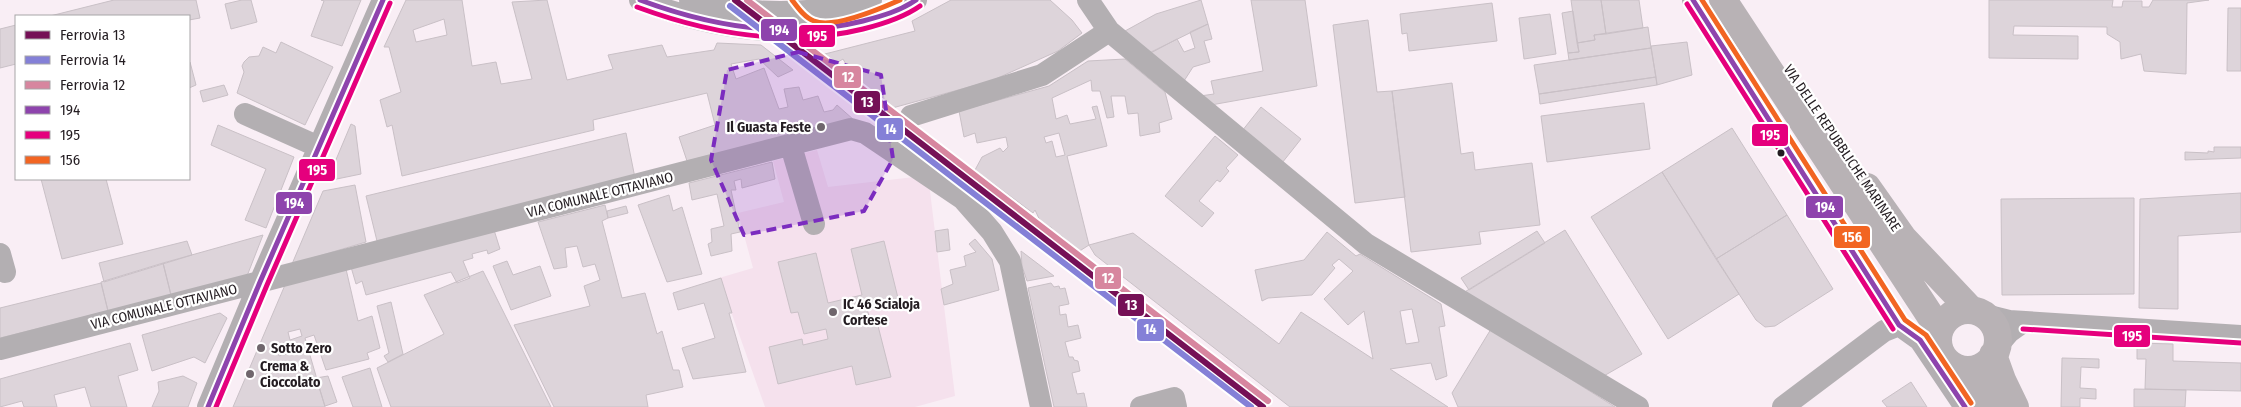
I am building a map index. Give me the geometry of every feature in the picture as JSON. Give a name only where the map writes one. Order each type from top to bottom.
[{"type":"main road","name":"VIA DELLE REPUBBLICHE MARINARE","points":[[1723,0],[1939,330],[1938,339],[1941,353],[1947,361],[1960,368],[1993,407]]},
{"type":"main road","name":"VIA DELLE REPUBBLICHE MARINARE","points":[[1746,0],[1872,196],[1903,238],[1978,312],[1992,322],[1996,331],[1995,350],[2002,380],[2015,407]]},
{"type":"main road","points":[[1939,330],[1944,321],[1952,314],[1961,310],[1978,312]]},
{"type":"main road","points":[[1960,368],[1969,370],[1979,367],[1987,362],[1995,350]]},
{"type":"street","points":[[208,407],[260,282],[383,0]]},
{"type":"street","points":[[640,0],[694,19],[735,28],[817,30],[852,25],[890,13],[916,0]]},
{"type":"street","points":[[690,0],[721,8],[846,7],[871,0]]},
{"type":"street","points":[[721,8],[737,4],[742,0]]},
{"type":"street","points":[[1694,0],[1899,325],[1920,340],[1965,407]]},
{"type":"street","points":[[1095,1],[1109,31],[1366,244],[1638,407]]},
{"type":"street","points":[[787,6],[803,23],[817,30]]},
{"type":"street","points":[[911,116],[1042,75],[1109,31]]},
{"type":"street","points":[[245,114],[319,147]]},
{"type":"street","name":"VIA COMUNALE OTTAVIANO","points":[[0,349],[851,129],[865,133],[963,199],[992,232],[1010,261],[1041,407]]},
{"type":"street","points":[[791,146],[814,224]]},
{"type":"street","points":[[1978,312],[2009,321],[2241,336]]},
{"type":"street","points":[[1995,350],[2009,332],[2023,322]]},
{"type":"street","points":[[1783,407],[1884,332],[1899,325]]},
{"type":"street","points":[[1141,407],[1175,402]]},
{"type":"highlighted area","points":[[798,52],[881,75],[893,159],[864,211],[744,235],[711,160],[727,70]]},
{"type":"shaded area","points":[[817,150],[828,187],[923,176],[929,183],[955,396],[915,407],[765,407],[719,278],[753,268],[738,213],[784,202],[773,161]]},
{"type":"building","points":[[114,0],[196,0],[200,18],[190,20],[190,15],[54,15]]},
{"type":"building","points":[[251,0],[257,22],[231,29],[225,4]]},
{"type":"building","points":[[321,0],[361,0],[342,46],[311,36],[324,1]]},
{"type":"building","points":[[406,0],[462,0],[472,66],[496,62],[501,84],[532,79],[512,2],[547,0],[567,80],[613,69],[608,55],[662,45],[667,57],[714,50],[717,43],[761,45],[793,70],[778,77],[759,59],[731,64],[736,79],[764,68],[779,109],[788,107],[784,89],[799,87],[803,100],[818,96],[824,112],[833,110],[837,105],[854,120],[687,161],[679,137],[715,125],[707,93],[593,120],[594,130],[402,176],[392,125],[387,127],[380,100],[401,92],[389,47],[384,47]],"holes":[[[444,19],[447,35],[416,42],[413,30]]]},
{"type":"building","points":[[951,0],[1050,0],[1072,20],[1082,33],[1058,51],[991,81],[885,110],[882,97],[873,100],[859,87],[843,59],[830,67],[817,56],[915,31],[912,21]]},
{"type":"building","points":[[1201,0],[1208,24],[1147,54],[1125,31],[1156,14]]},
{"type":"building","points":[[1251,0],[1305,0],[1317,86],[1211,105],[1200,96],[1214,94],[1211,81],[1263,71]]},
{"type":"building","points":[[1571,0],[1601,0],[1606,34],[1594,35],[1595,40],[1577,43]]},
{"type":"building","points":[[1601,0],[1639,0],[1643,28],[1606,34]]},
{"type":"building","points":[[1989,0],[2113,0],[2112,7],[2122,7],[2123,1],[2142,1],[2142,7],[2149,7],[2153,0],[2209,0],[2187,3],[2186,74],[2144,71],[2141,54],[2121,59],[2120,42],[2107,34],[2107,27],[2014,26],[2013,35],[2078,36],[2078,59],[1989,58]]},
{"type":"building","points":[[1492,3],[1497,41],[1409,51],[1407,33],[1402,34],[1400,14]]},
{"type":"building","points":[[2228,8],[2241,8],[2241,71],[2227,71]]},
{"type":"building","points":[[1573,11],[1579,52],[1568,53],[1562,13]]},
{"type":"building","points":[[1550,14],[1556,54],[1524,59],[1519,18]]},
{"type":"building","points":[[1368,20],[1377,92],[1392,91],[1405,197],[1355,203],[1333,25]]},
{"type":"building","points":[[1208,24],[1212,39],[1204,41],[1210,62],[1193,67],[1184,81],[1147,55],[1177,39],[1184,52],[1195,48],[1190,32]]},
{"type":"building","points":[[15,25],[15,64],[0,68],[0,29]]},
{"type":"building","points":[[1648,27],[1651,48],[1569,60],[1568,53],[1579,52],[1577,43],[1595,40],[1594,35]]},
{"type":"building","points":[[281,42],[333,67],[305,125],[237,93],[244,72],[242,66],[244,62],[249,57],[259,56],[263,47],[276,53]]},
{"type":"building","points":[[1687,42],[1692,75],[1657,85],[1651,46]]},
{"type":"building","points":[[1651,48],[1656,77],[1539,94],[1534,65]]},
{"type":"building","points":[[1125,59],[1165,92],[1172,119],[1159,123],[1160,132],[1140,136],[1138,113],[1128,114],[1125,96],[1111,96],[1114,117],[1107,118],[1100,91],[1092,91],[1091,80],[1052,98],[1056,119],[1067,115],[1070,124],[1096,119],[1092,107],[1097,106],[1107,146],[1067,156],[1089,245],[1078,252],[1062,236],[1056,237],[1051,227],[1043,227],[1035,210],[1033,213],[975,170],[982,157],[1000,148],[1003,152],[1008,147],[1006,137],[977,143],[975,133],[964,137],[959,111],[1049,86],[1088,61]],"holes":[[[1059,133],[1065,155],[1056,157],[1052,141],[1046,143],[1044,137]]]},
{"type":"building","points":[[190,62],[196,85],[190,88]]},
{"type":"building","points":[[1656,77],[1657,85],[1540,104],[1539,94]]},
{"type":"building","points":[[1452,83],[1461,154],[1473,152],[1475,170],[1532,163],[1540,225],[1479,232],[1481,244],[1411,252],[1392,91]]},
{"type":"building","points":[[224,85],[228,95],[203,102],[200,91]]},
{"type":"building","points":[[1644,103],[1650,149],[1547,162],[1541,116]]},
{"type":"building","points":[[1261,107],[1301,139],[1282,163],[1242,131]]},
{"type":"building","points":[[351,124],[355,126],[361,174],[327,181]]},
{"type":"building","points":[[218,125],[294,157],[266,228],[245,220],[266,169],[211,145]]},
{"type":"building","points":[[1732,128],[1787,215],[1716,259],[1662,172]]},
{"type":"building","points":[[626,133],[635,178],[377,241],[366,196]]},
{"type":"building","points":[[1215,136],[1238,155],[1226,168],[1229,171],[1220,182],[1217,180],[1199,201],[1214,213],[1202,227],[1165,196]]},
{"type":"building","points":[[2214,147],[2241,147],[2241,158],[2185,160],[2185,152],[2214,152]]},
{"type":"building","points":[[772,162],[775,179],[742,188],[741,179],[734,181],[736,190],[731,190],[740,232],[731,234],[732,251],[711,256],[708,244],[712,242],[711,229],[724,226],[717,194],[692,200],[689,183]]},
{"type":"building","points":[[1662,172],[1739,294],[1668,339],[1591,217]]},
{"type":"building","points":[[41,180],[106,180],[123,244],[62,259]]},
{"type":"building","points":[[355,185],[366,242],[292,264],[323,191]]},
{"type":"building","points":[[2241,193],[2241,232],[2178,236],[2178,309],[2139,308],[2140,199]]},
{"type":"building","points":[[669,195],[673,211],[682,207],[702,274],[667,282],[638,205]]},
{"type":"building","points":[[2134,198],[2134,294],[2002,295],[2001,199]]},
{"type":"building","points":[[605,205],[608,218],[602,221],[622,298],[645,293],[657,334],[662,331],[673,370],[679,370],[683,387],[646,395],[648,407],[554,407],[514,325],[590,306],[584,286],[600,280],[595,264],[583,267],[577,246],[565,248],[567,267],[554,269],[538,222]]},
{"type":"building","points":[[626,206],[628,213],[608,218],[607,211]]},
{"type":"building","points":[[1787,215],[1833,289],[1775,326],[1765,327],[1756,320],[1716,259]]},
{"type":"building","points":[[948,229],[950,250],[937,252],[935,231]]},
{"type":"building","points":[[494,230],[500,249],[488,254],[487,250],[472,254],[473,258],[463,261],[470,278],[457,283],[451,272],[366,295],[362,281],[356,284],[351,267]]},
{"type":"building","points":[[1565,230],[1642,354],[1602,377],[1463,293]]},
{"type":"building","points":[[1537,231],[1545,243],[1469,290],[1461,278]]},
{"type":"building","points":[[1327,232],[1356,256],[1360,254],[1441,304],[1445,326],[1439,327],[1447,376],[1436,380],[1431,363],[1390,369],[1448,407],[1290,407],[1095,255],[1089,245],[1133,233],[1279,344],[1301,312],[1373,359],[1364,311],[1348,325],[1324,299],[1353,271],[1339,259],[1332,265],[1335,268],[1312,295],[1268,298],[1262,301],[1255,270],[1304,260]],"holes":[[[1412,309],[1419,342],[1406,344],[1400,311]]]},
{"type":"building","points":[[263,235],[247,276],[171,295],[163,263]]},
{"type":"building","points":[[975,239],[992,259],[999,290],[944,305],[941,289],[953,284],[950,270],[966,266],[964,256],[976,252],[969,244]]},
{"type":"building","points":[[187,241],[192,255],[104,282],[99,263]]},
{"type":"building","name":"IC 46 Scialoja Cortese","points":[[884,241],[898,298],[866,305],[870,320],[876,318],[891,377],[856,385],[852,366],[778,384],[769,347],[802,339],[803,345],[828,339],[826,329],[804,334],[798,312],[791,313],[778,262],[816,253],[828,303],[862,295],[851,249]]},
{"type":"building","points":[[1021,251],[1054,276],[1027,281],[1022,266]]},
{"type":"building","points":[[507,261],[513,275],[540,266],[551,296],[511,310],[493,266]]},
{"type":"building","points":[[163,263],[171,295],[108,311],[101,282]]},
{"type":"building","points":[[346,269],[358,321],[372,316],[380,348],[367,353],[369,359],[326,370],[314,335],[305,338],[325,407],[233,407],[285,285]],"holes":[[[300,329],[302,336],[290,340],[288,332]],[[284,343],[287,354],[279,356],[277,345]]]},
{"type":"building","points":[[483,271],[551,407],[391,407],[377,368],[444,334],[424,295]]},
{"type":"building","points":[[721,278],[732,313],[729,313],[746,372],[693,379],[682,348],[715,338],[704,303],[678,310],[673,293]]},
{"type":"building","points":[[101,283],[108,311],[0,338],[0,308]]},
{"type":"building","points":[[1051,283],[1054,287],[1065,288],[1069,304],[1059,306],[1060,315],[1066,314],[1068,327],[1078,325],[1081,338],[1065,342],[1069,357],[1073,357],[1074,360],[1078,361],[1080,371],[1072,373],[1077,394],[1084,393],[1087,407],[1054,407],[1028,288]]},
{"type":"building","points":[[391,302],[403,354],[388,362],[384,356],[389,353],[377,306]]},
{"type":"building","points":[[220,313],[227,318],[205,363],[194,357],[152,371],[142,335]]},
{"type":"building","points":[[1491,329],[1615,407],[1458,407],[1452,393]]},
{"type":"building","points":[[130,343],[138,370],[118,376],[127,407],[91,407],[85,387],[54,395],[57,407],[24,407],[22,401],[0,407],[0,379]]},
{"type":"building","points":[[2137,343],[2173,344],[2173,361],[2241,363],[2241,391],[2145,389],[2146,359],[2137,359]]},
{"type":"building","points":[[2062,358],[2099,359],[2099,368],[2081,367],[2080,388],[2096,389],[2096,399],[2080,398],[2080,407],[2061,407]]},
{"type":"building","points":[[370,368],[382,407],[353,407],[342,377]]},
{"type":"building","points":[[183,376],[197,383],[188,407],[152,407],[159,391],[158,382]]},
{"type":"building","points":[[328,376],[337,402],[325,406],[316,378]]},
{"type":"building","points":[[1911,382],[1927,407],[1887,407],[1882,401]]},
{"type":"building","points":[[2134,389],[2186,390],[2185,407],[2134,407]]},
{"type":"rail line","name":"13","points":[[735,0],[1263,407]]},
{"type":"rail line","name":"12","points":[[747,0],[1268,401]]},
{"type":"rail line","name":"14","points":[[730,6],[1251,407]]},
{"type":"transit line","name":"194","points":[[208,407],[260,282],[383,0]]},
{"type":"transit line","name":"194","points":[[640,0],[722,24],[778,30],[835,27],[863,21],[897,10],[916,0]]},
{"type":"transit line","name":"156","points":[[792,0],[808,18],[822,23],[845,20],[900,0]]},
{"type":"transit line","name":"194","points":[[1693,0],[1899,325],[1920,340],[1965,407]]},
{"type":"transit line","name":"156","points":[[1702,0],[1905,320],[1926,335],[1971,403]]},
{"type":"transit line","name":"195","points":[[216,407],[390,3]]},
{"type":"transit line","name":"195","points":[[1687,4],[1893,329]]},
{"type":"transit line","name":"195","points":[[637,7],[721,31],[777,38],[834,35],[863,29],[893,20],[920,6]]},
{"type":"transit line","name":"195","points":[[2023,329],[2241,343]]},
{"type":"place","name":"Il Guasta Feste","points":[[821,127]]},
{"type":"place","name":"IC 46 Scialoja Cortese","points":[[833,312]]},
{"type":"place","name":"Sotto Zero","points":[[261,348]]},
{"type":"place","name":"Crema & Cioccolato","points":[[250,374]]}]
